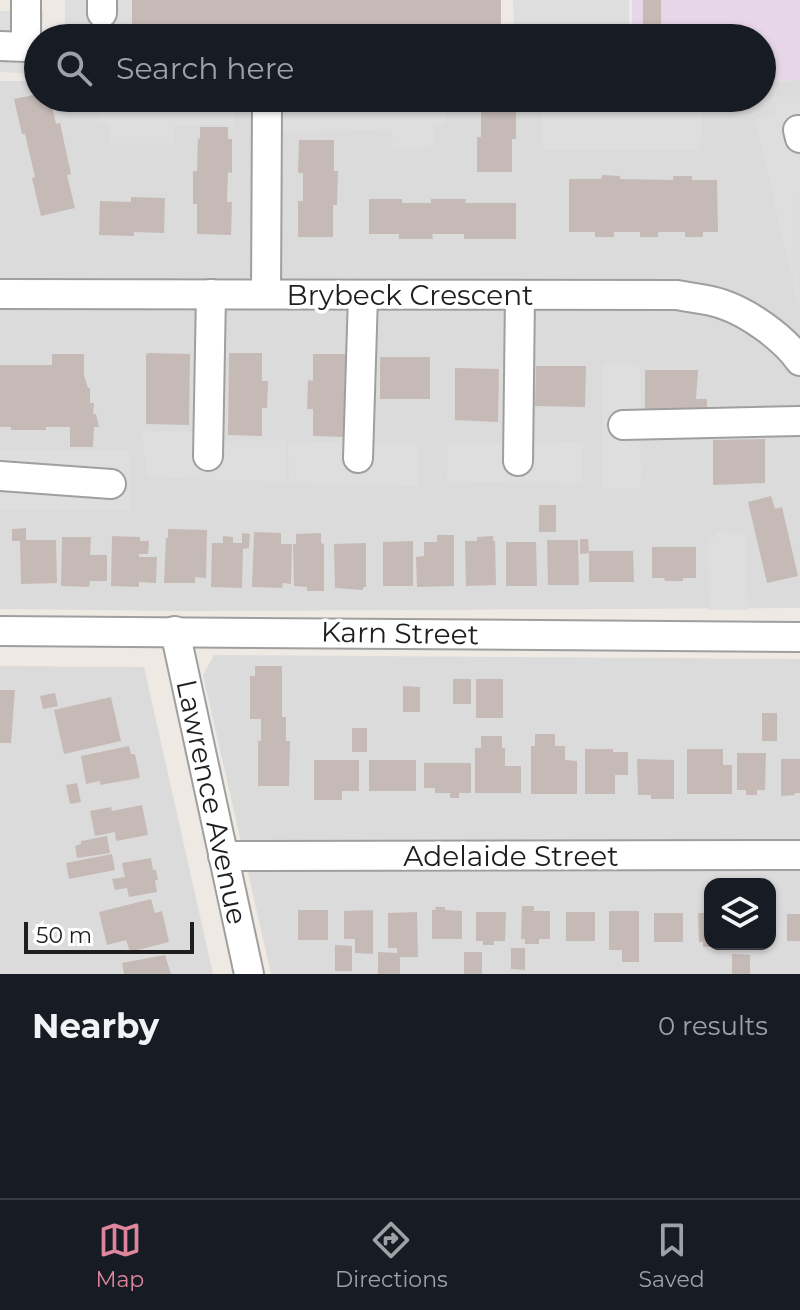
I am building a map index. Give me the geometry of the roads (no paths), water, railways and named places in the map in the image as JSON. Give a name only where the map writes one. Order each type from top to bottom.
[{"type":"street","points":[[26,0],[26,24]]},
{"type":"street","points":[[0,46],[24,47]]},
{"type":"street","points":[[266,294],[267,112]]},
{"type":"street","points":[[800,130],[800,138]]},
{"type":"street","name":"Brybeck Crescent","points":[[0,294],[677,295],[722,303],[763,325],[798,353]]},
{"type":"street","points":[[208,456],[211,294]]},
{"type":"street","points":[[358,458],[363,295]]},
{"type":"street","points":[[518,461],[520,295]]},
{"type":"street","points":[[623,425],[800,421]]},
{"type":"street","points":[[0,476],[111,484]]},
{"type":"street","name":"Karn Street","points":[[0,631],[800,637]]},
{"type":"street","name":"Lawrence Avenue","points":[[175,631],[249,974]]},
{"type":"street","name":"Adelaide Street","points":[[223,856],[800,855]]}]
